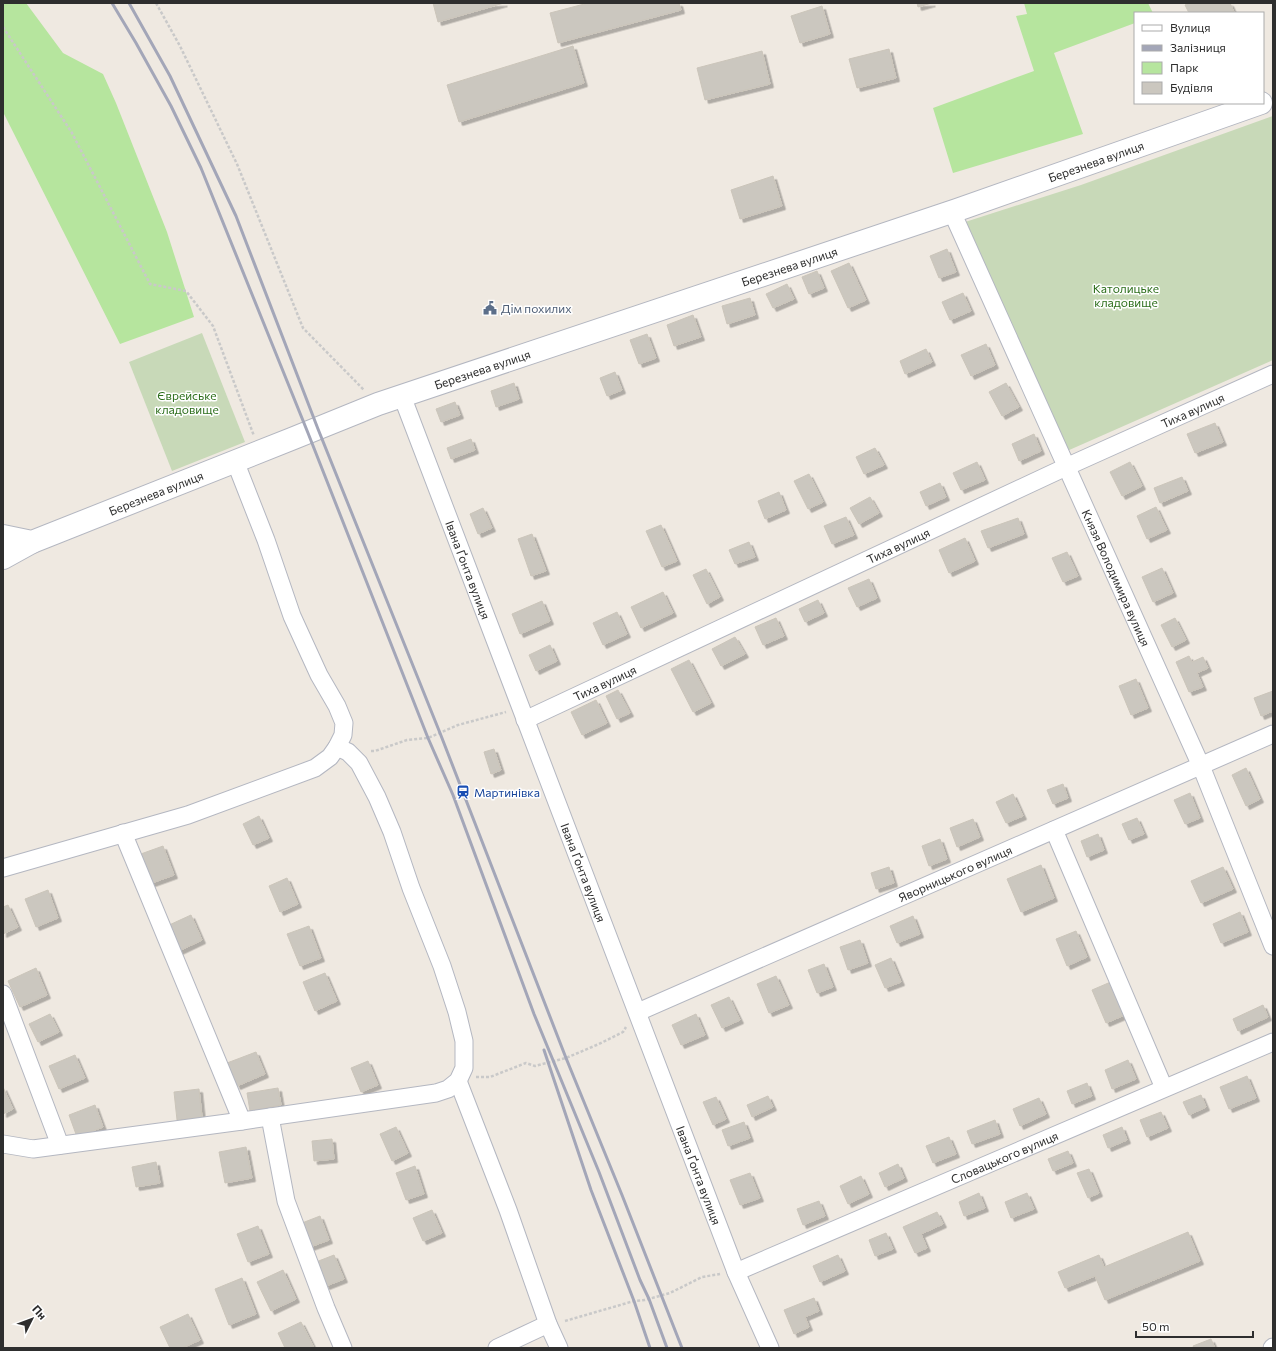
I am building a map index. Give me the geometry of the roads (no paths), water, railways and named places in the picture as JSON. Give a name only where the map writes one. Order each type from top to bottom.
[{"type":"main road","name":"Березнева вулиця","points":[[3,558],[32,542],[378,404],[952,212],[1259,104]]},
{"type":"main road","points":[[3,536],[32,542]]},
{"type":"street","name":"Князя Володимира вулиця","points":[[952,212],[1201,766],[1273,946]]},
{"type":"street","name":"Тиха вулиця","points":[[523,712],[1273,374]]},
{"type":"street","name":"Івана Ґонта вулиця","points":[[402,396],[736,1272],[770,1348]]},
{"type":"street","points":[[235,461],[266,540],[292,616],[319,675],[337,706],[344,723],[343,750]]},
{"type":"street","name":"Яворницького вулиця","points":[[638,1012],[1273,734]]},
{"type":"street","points":[[3,868],[188,815],[315,768],[330,756],[343,750]]},
{"type":"street","points":[[3,1144],[33,1149],[242,1122],[436,1093],[448,1089],[458,1081],[464,1068],[464,1040],[457,1012],[442,966],[377,797],[359,763],[343,750]]},
{"type":"street","points":[[1054,830],[1164,1088]]},
{"type":"street","points":[[123,833],[242,1122]]},
{"type":"street","points":[[3,994],[60,1145]]},
{"type":"street","name":"Словацького вулиця","points":[[736,1272],[1273,1042]]},
{"type":"street","points":[[458,1081],[508,1210],[548,1324],[559,1348]]},
{"type":"street","points":[[270,1117],[286,1202],[326,1308],[343,1348]]},
{"type":"street","points":[[497,1348],[548,1324]]},
{"type":"railway","points":[[112,3],[171,106],[201,168],[308,433],[428,738],[453,795],[534,1014],[599,1172],[667,1348]]},
{"type":"railway","points":[[129,3],[170,76],[236,216],[318,429],[440,733],[566,1058],[682,1348]]},
{"type":"railway","points":[[544,1050],[591,1190],[634,1301],[650,1348]]},
{"type":"place","name":"Дiм похилих","points":[[490,308]]},
{"type":"place","name":"Мартинівка","points":[[463,792]]},
{"type":"park label","name":"Католицьке кладовище","points":[[1126,295]]},
{"type":"park label","name":"Єврейське кладовище","points":[[187,402]]}]
